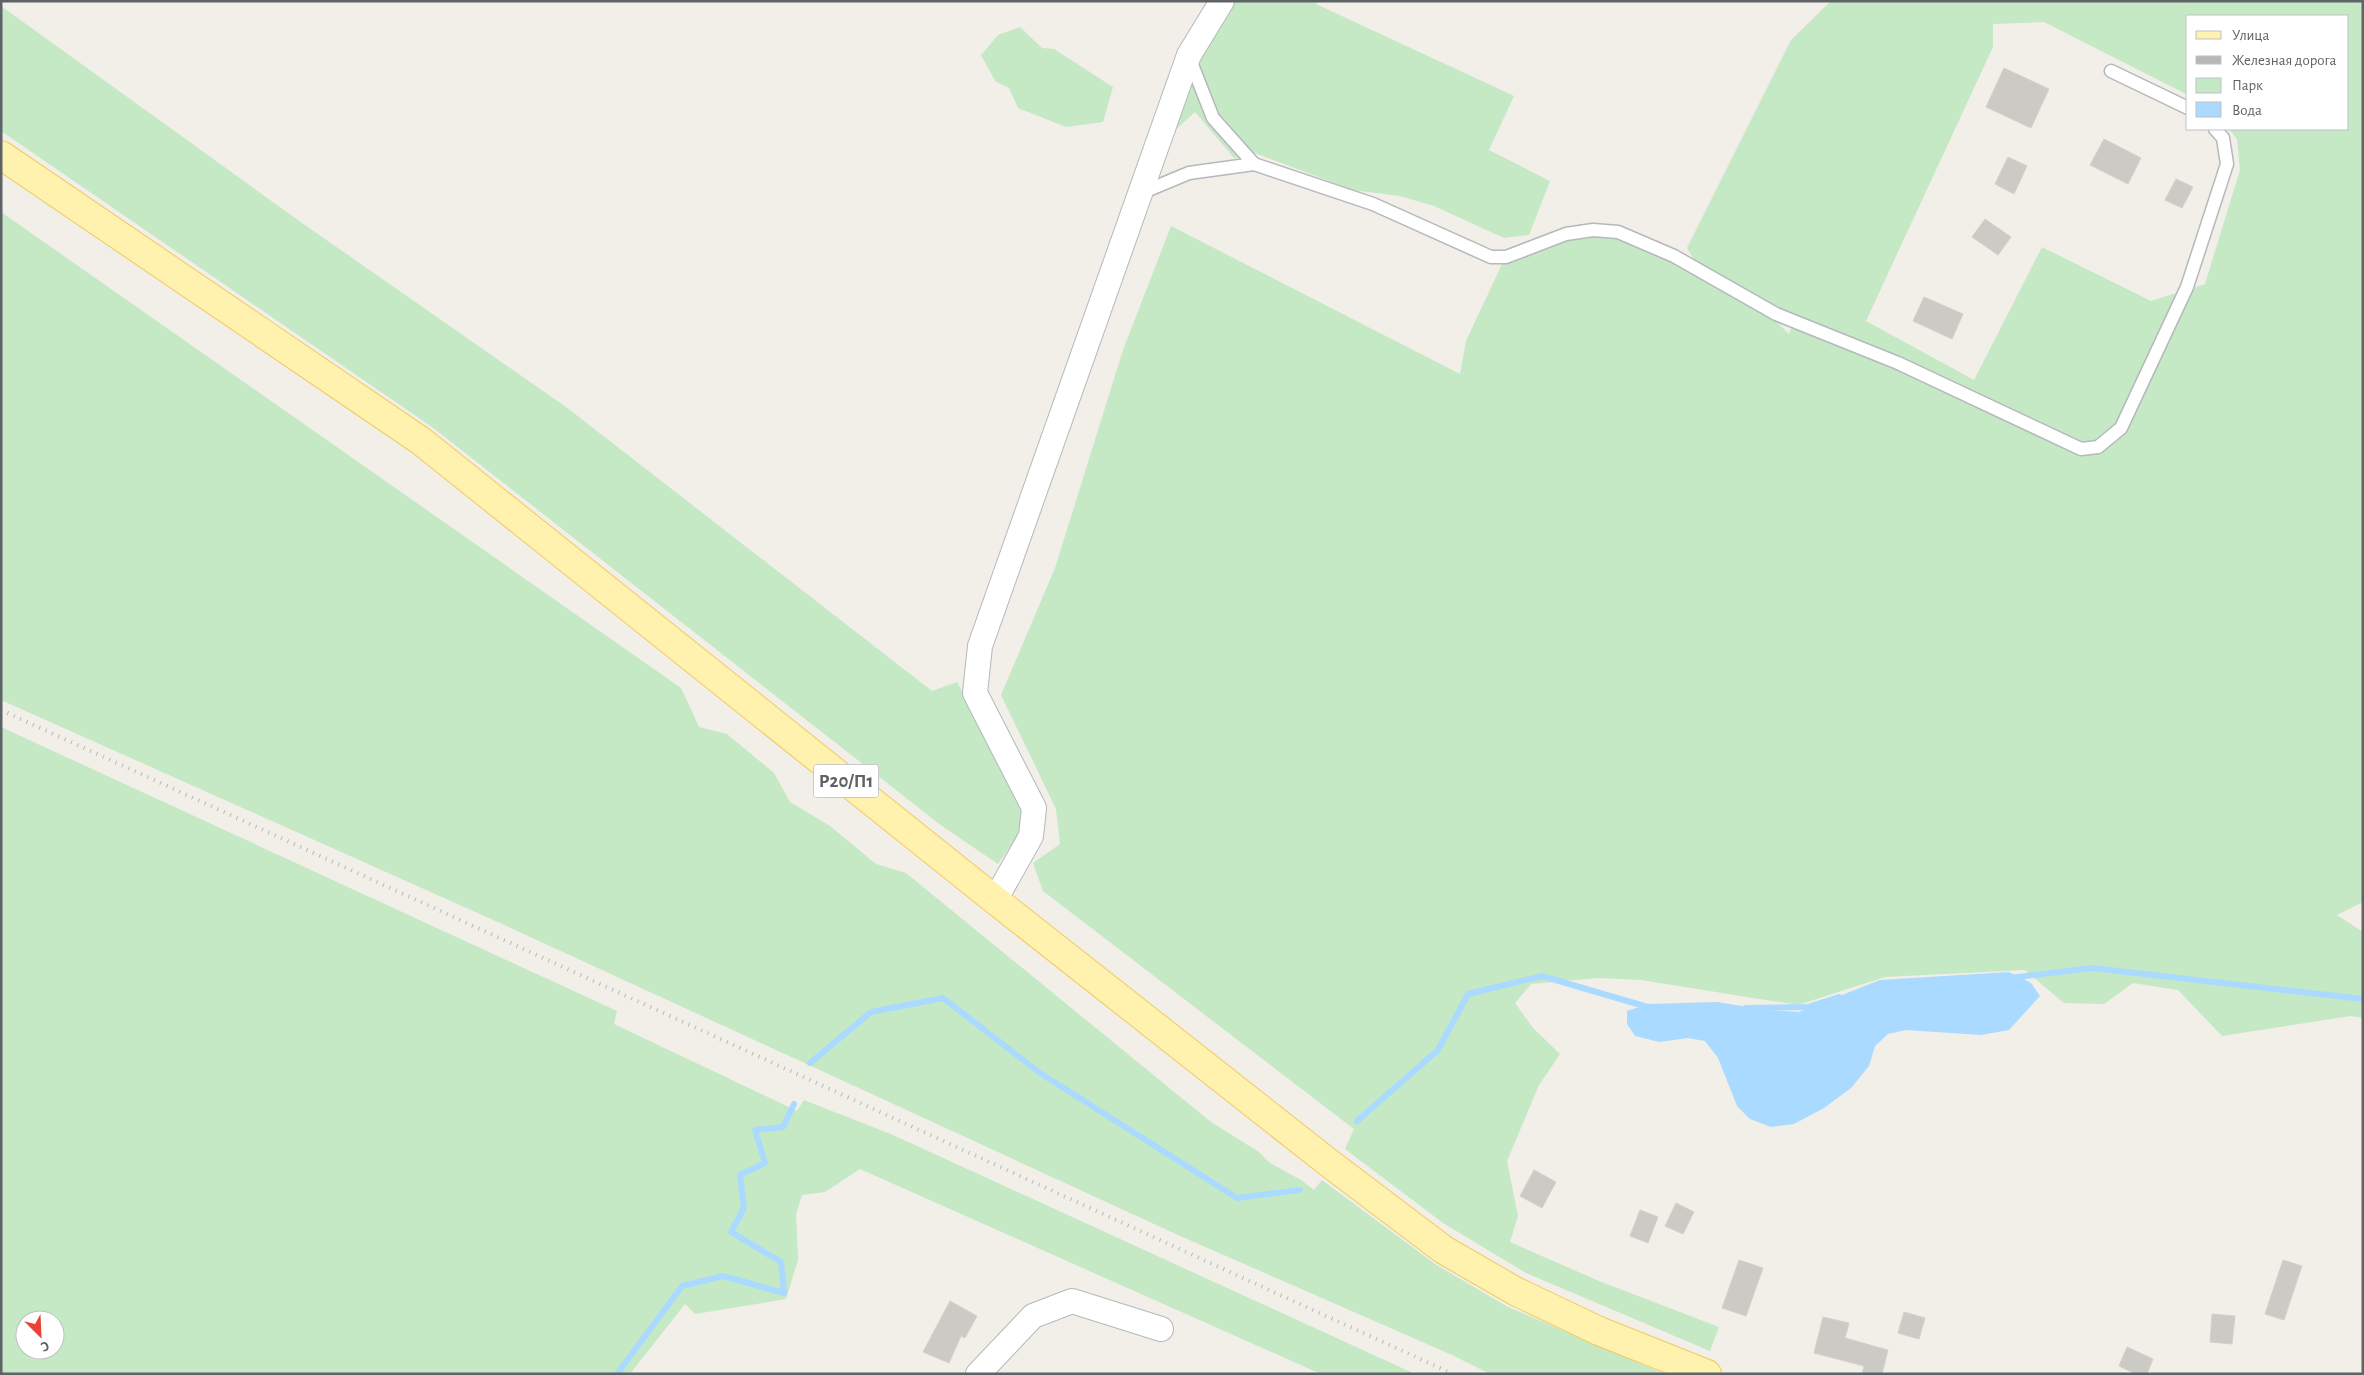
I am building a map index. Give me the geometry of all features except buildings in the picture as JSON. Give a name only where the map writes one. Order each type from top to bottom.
[{"type":"main road","name":"Р20/П1","points":[[1,156],[421,442],[995,900],[1329,1163],[1444,1250],[1515,1291],[1599,1331],[1707,1374]]},
{"type":"street","points":[[995,900],[1031,836],[1034,808],[975,692],[980,646],[1138,194],[1189,55],[1222,1]]},
{"type":"street","points":[[978,1374],[1033,1316],[1072,1301],[1161,1329]]},
{"type":"lane","points":[[1189,55],[1213,118],[1254,164]]},
{"type":"lane","points":[[2111,71],[2186,107]]},
{"type":"lane","points":[[1138,194],[1189,173],[1254,164],[1373,204],[1491,257],[1506,257],[1566,234],[1593,230],[1618,232],[1674,256],[1776,314],[1898,363],[2081,449],[2098,447],[2121,428],[2187,287],[2227,164],[2223,138],[2216,130]]},
{"type":"green space","points":[[1231,1],[1317,1],[1316,4],[1514,96],[1489,150],[1550,181],[1529,235],[1504,238],[1434,206],[1400,196],[1353,190],[1255,153],[1234,158],[1195,112],[1169,136],[1202,47]]},
{"type":"green space","points":[[1831,1],[2363,1],[2363,902],[2337,915],[2363,932],[2363,1018],[2351,1016],[2222,1036],[2178,990],[2133,983],[2104,1004],[2064,1003],[2025,970],[1885,977],[1798,1005],[1641,980],[1598,978],[1531,984],[1515,1003],[1533,1028],[1560,1054],[1539,1085],[1507,1161],[1518,1216],[1510,1242],[1599,1281],[1719,1327],[1710,1351],[1526,1273],[1443,1223],[1345,1149],[1354,1129],[1043,891],[1033,863],[1060,844],[1056,809],[1001,695],[1055,568],[1123,350],[1171,226],[1460,374],[1466,341],[1503,262],[1569,239],[1595,236],[1617,239],[1669,260],[1774,319],[1789,334],[1796,317],[1777,310],[1694,260],[1687,248],[1791,40]],"holes":[[[2186,15],[2349,15],[2349,130],[2230,130],[2237,139],[2240,170],[2205,284],[2151,301],[2042,247],[1974,380],[1866,321],[1993,47],[1993,24],[2044,22],[2186,94]]]},
{"type":"green space","points":[[1,6],[302,223],[566,407],[932,691],[957,682],[1021,804],[1020,832],[998,864],[942,826],[432,427],[1,131]]},
{"type":"green space","points":[[1020,27],[1042,48],[1054,49],[1113,87],[1103,122],[1066,127],[1018,108],[1009,88],[996,82],[981,55],[998,35]]},
{"type":"green space","points":[[1,212],[681,688],[699,727],[727,734],[774,773],[790,802],[830,826],[876,864],[906,873],[1211,1122],[1259,1152],[1270,1163],[1301,1180],[1314,1190],[1322,1180],[1435,1264],[1506,1306],[1664,1374],[1490,1374],[1452,1355],[1178,1235],[500,923],[1,700]]},
{"type":"green space","points":[[1,727],[617,1011],[614,1024],[797,1111],[804,1100],[893,1135],[1415,1374],[1321,1374],[860,1169],[825,1192],[802,1195],[796,1214],[798,1260],[786,1299],[695,1314],[685,1304],[630,1374],[1,1374]]},
{"type":"water","points":[[2009,972],[2031,983],[2040,996],[2009,1030],[1981,1035],[1906,1030],[1888,1034],[1875,1046],[1869,1066],[1851,1088],[1824,1108],[1794,1124],[1771,1127],[1750,1119],[1737,1106],[1718,1058],[1705,1041],[1688,1038],[1659,1042],[1635,1036],[1627,1024],[1627,1011],[1648,1004],[1717,1002],[1766,1010],[1799,1012],[1880,980]]},
{"type":"waterway","points":[[2010,978],[2092,968],[2363,999]]},
{"type":"waterway","points":[[1357,1121],[1438,1050],[1468,994],[1542,976],[1651,1008]]},
{"type":"waterway","points":[[1746,1008],[1808,1007],[1839,997]]},
{"type":"waterway","points":[[810,1063],[871,1012],[943,998],[1040,1073],[1237,1198],[1300,1190]]},
{"type":"waterway","points":[[617,1374],[682,1286],[723,1276],[784,1293],[781,1262],[731,1232],[744,1208],[740,1175],[765,1163],[755,1130],[783,1127],[794,1104]]},
{"type":"railway","points":[[1,710],[1453,1374]]}]
